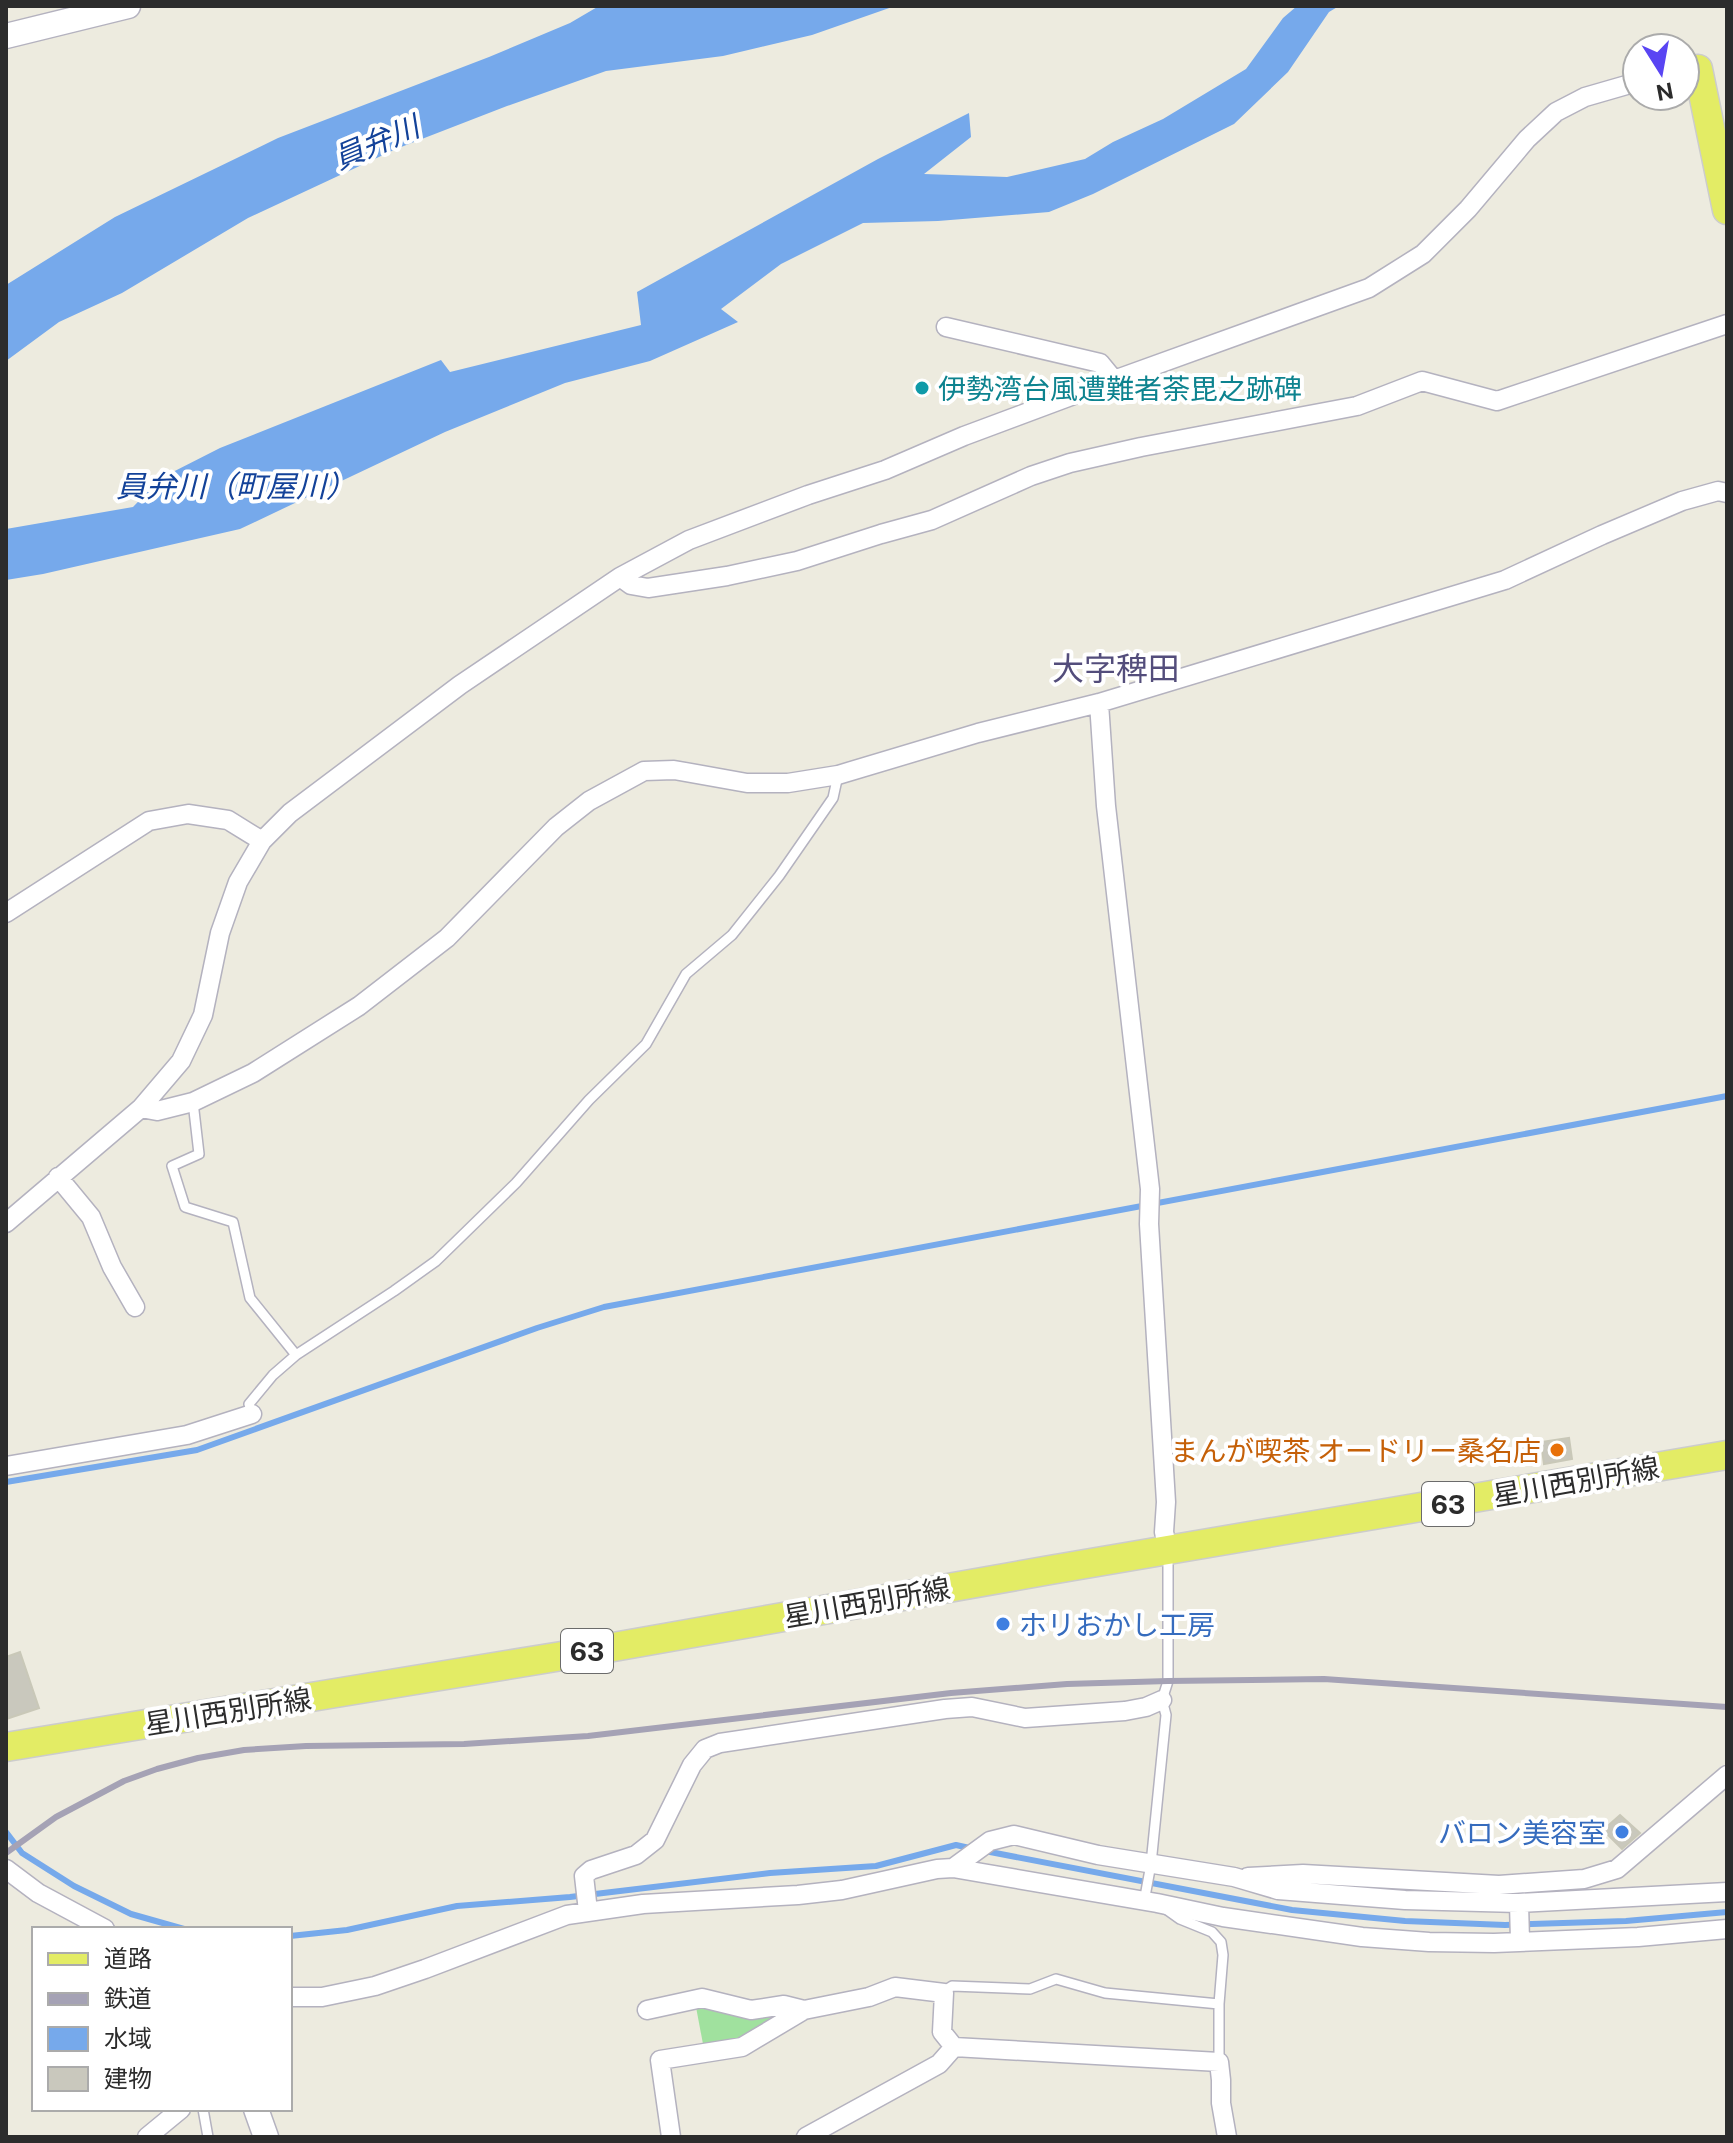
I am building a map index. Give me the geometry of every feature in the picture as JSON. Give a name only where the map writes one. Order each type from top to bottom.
[{"type":"main road","points":[[6,36],[128,6]]},
{"type":"main road","points":[[1701,109],[1727,210]]},
{"type":"main road","name":"星川西別所線","points":[[6,1747],[568,1655],[1727,1455]]},
{"type":"main road","points":[[257,2111],[266,2137]]},
{"type":"street","points":[[6,1223],[141,1108],[181,1061],[203,1015],[220,933],[238,882],[262,841],[290,813],[460,685],[620,577],[689,540],[885,470],[964,436],[1369,288],[1423,254],[1468,209],[1527,139],[1556,112],[1585,97],[1621,87]]},
{"type":"street","points":[[620,577],[631,585],[648,588],[797,561],[932,520],[1031,476],[1070,463],[1357,406],[1422,381],[1497,401],[1727,324]]},
{"type":"street","points":[[946,327],[1100,363],[1114,380]]},
{"type":"street","points":[[141,1108],[157,1111],[193,1102],[253,1073],[359,1006],[447,938],[556,827],[589,801],[644,771],[674,770],[747,783],[788,783],[838,775],[978,733],[1099,703],[1505,580],[1682,501],[1718,491],[1727,493]]},
{"type":"street","points":[[1099,703],[1106,806],[1150,1194],[1166,1502],[1164,1532],[1168,1550]]},
{"type":"street","points":[[6,913],[149,821],[188,814],[228,820],[262,841]]},
{"type":"street","points":[[58,1177],[91,1217],[112,1267],[135,1307]]},
{"type":"street","points":[[6,1466],[187,1435],[252,1414]]},
{"type":"street","points":[[588,1911],[584,1876],[591,1870],[636,1855],[655,1840],[692,1765],[705,1749],[720,1743],[945,1709],[972,1707],[1025,1718],[1125,1711],[1162,1700]]},
{"type":"street","points":[[292,1997],[322,1997],[375,1986],[567,1915],[643,1904],[798,1895],[874,1884],[958,1864],[990,1841],[1014,1835],[1150,1869],[1234,1877],[1303,1874],[1499,1885],[1584,1879],[1617,1869],[1727,1775]]},
{"type":"street","points":[[958,1864],[1149,1898],[1223,1917],[1362,1937],[1494,1943],[1520,1938],[1638,1937],[1727,1929]]},
{"type":"street","points":[[6,1869],[38,1893],[101,1927]]},
{"type":"street","points":[[1234,1877],[1278,1890],[1520,1905],[1727,1892]]},
{"type":"street","points":[[1520,1905],[1520,1938]]},
{"type":"street","points":[[671,2137],[660,2060],[742,2047],[804,2010],[869,1997],[895,1987],[944,1993],[942,2032],[954,2047],[1219,2062],[1227,2137]]},
{"type":"street","points":[[647,2010],[702,1998],[751,2010],[784,2005],[804,2010]]},
{"type":"street","points":[[806,2137],[939,2064],[954,2047]]},
{"type":"street","points":[[147,2137],[179,2111]]},
{"type":"lane","points":[[252,1414],[249,1404],[273,1375],[296,1355],[436,1261],[516,1183],[589,1100],[646,1044],[686,974],[732,935],[779,876],[833,798],[838,775]]},
{"type":"lane","points":[[193,1102],[199,1154],[172,1166],[185,1207],[233,1222],[250,1298],[296,1355]]},
{"type":"lane","points":[[1168,1550],[1168,1681],[1162,1700],[1166,1715],[1149,1898],[1180,1919],[1212,1932],[1221,1942],[1219,2062]]},
{"type":"lane","points":[[940,1993],[952,1986],[1030,1989],[1056,1979],[1105,1993],[1219,2004]]},
{"type":"lane","points":[[203,2111],[208,2137]]},
{"type":"green space","points":[[701,2003],[778,2015],[740,2039],[703,2044],[696,2007]]},
{"type":"water","name":"員弁川","points":[[599,6],[895,6],[812,35],[723,56],[606,71],[396,149],[248,218],[122,293],[59,322],[6,361],[6,285],[115,217],[278,138],[489,57],[570,23]]},
{"type":"water","name":"員弁川（町屋川）","points":[[1297,6],[1339,6],[1329,12],[1288,72],[1234,124],[1093,194],[1049,212],[938,221],[863,223],[781,264],[721,309],[738,322],[650,361],[565,383],[445,432],[240,529],[6,580],[6,529],[133,507],[161,478],[220,448],[441,360],[450,372],[641,325],[637,292],[878,159],[969,113],[971,137],[924,174],[1007,177],[1085,159],[1163,119],[1246,69],[1283,18]]},
{"type":"building","name":"まんが喫茶 オードリー桑名店","points":[[1569,1438],[1572,1459],[1544,1464],[1541,1442]]},
{"type":"building","points":[[20,1652],[39,1708],[6,1719],[6,1657]]},
{"type":"building","name":"バロン美容室","points":[[1620,1815],[1640,1833],[1622,1849],[1603,1830]]},
{"type":"waterway","points":[[6,1482],[197,1450],[604,1307],[1727,1096]]},
{"type":"waterway","points":[[6,1832],[22,1853],[74,1886],[131,1914],[177,1927]]},
{"type":"waterway","points":[[292,1936],[347,1930],[457,1906],[570,1897],[770,1873],[876,1866],[956,1845],[974,1849]]},
{"type":"waterway","points":[[985,1851],[1292,1910],[1405,1921],[1505,1925],[1626,1921],[1727,1912]]},
{"type":"railway","points":[[6,1853],[56,1817],[124,1781],[198,1758],[244,1750],[464,1744],[588,1736],[951,1693],[1067,1684],[1168,1681],[1324,1679],[1727,1707]]},
{"type":"place","name":"伊勢湾台風遭難者荼毘之跡碑","points":[[922,388]]},
{"type":"place","name":"まんが喫茶 オードリー桑名店","points":[[1557,1450]]},
{"type":"place","name":"ホリおかし工房","points":[[1003,1624]]},
{"type":"place","name":"バロン美容室","points":[[1622,1832]]},
{"type":"district","name":"大字稗田","points":[[1116,668]]}]
